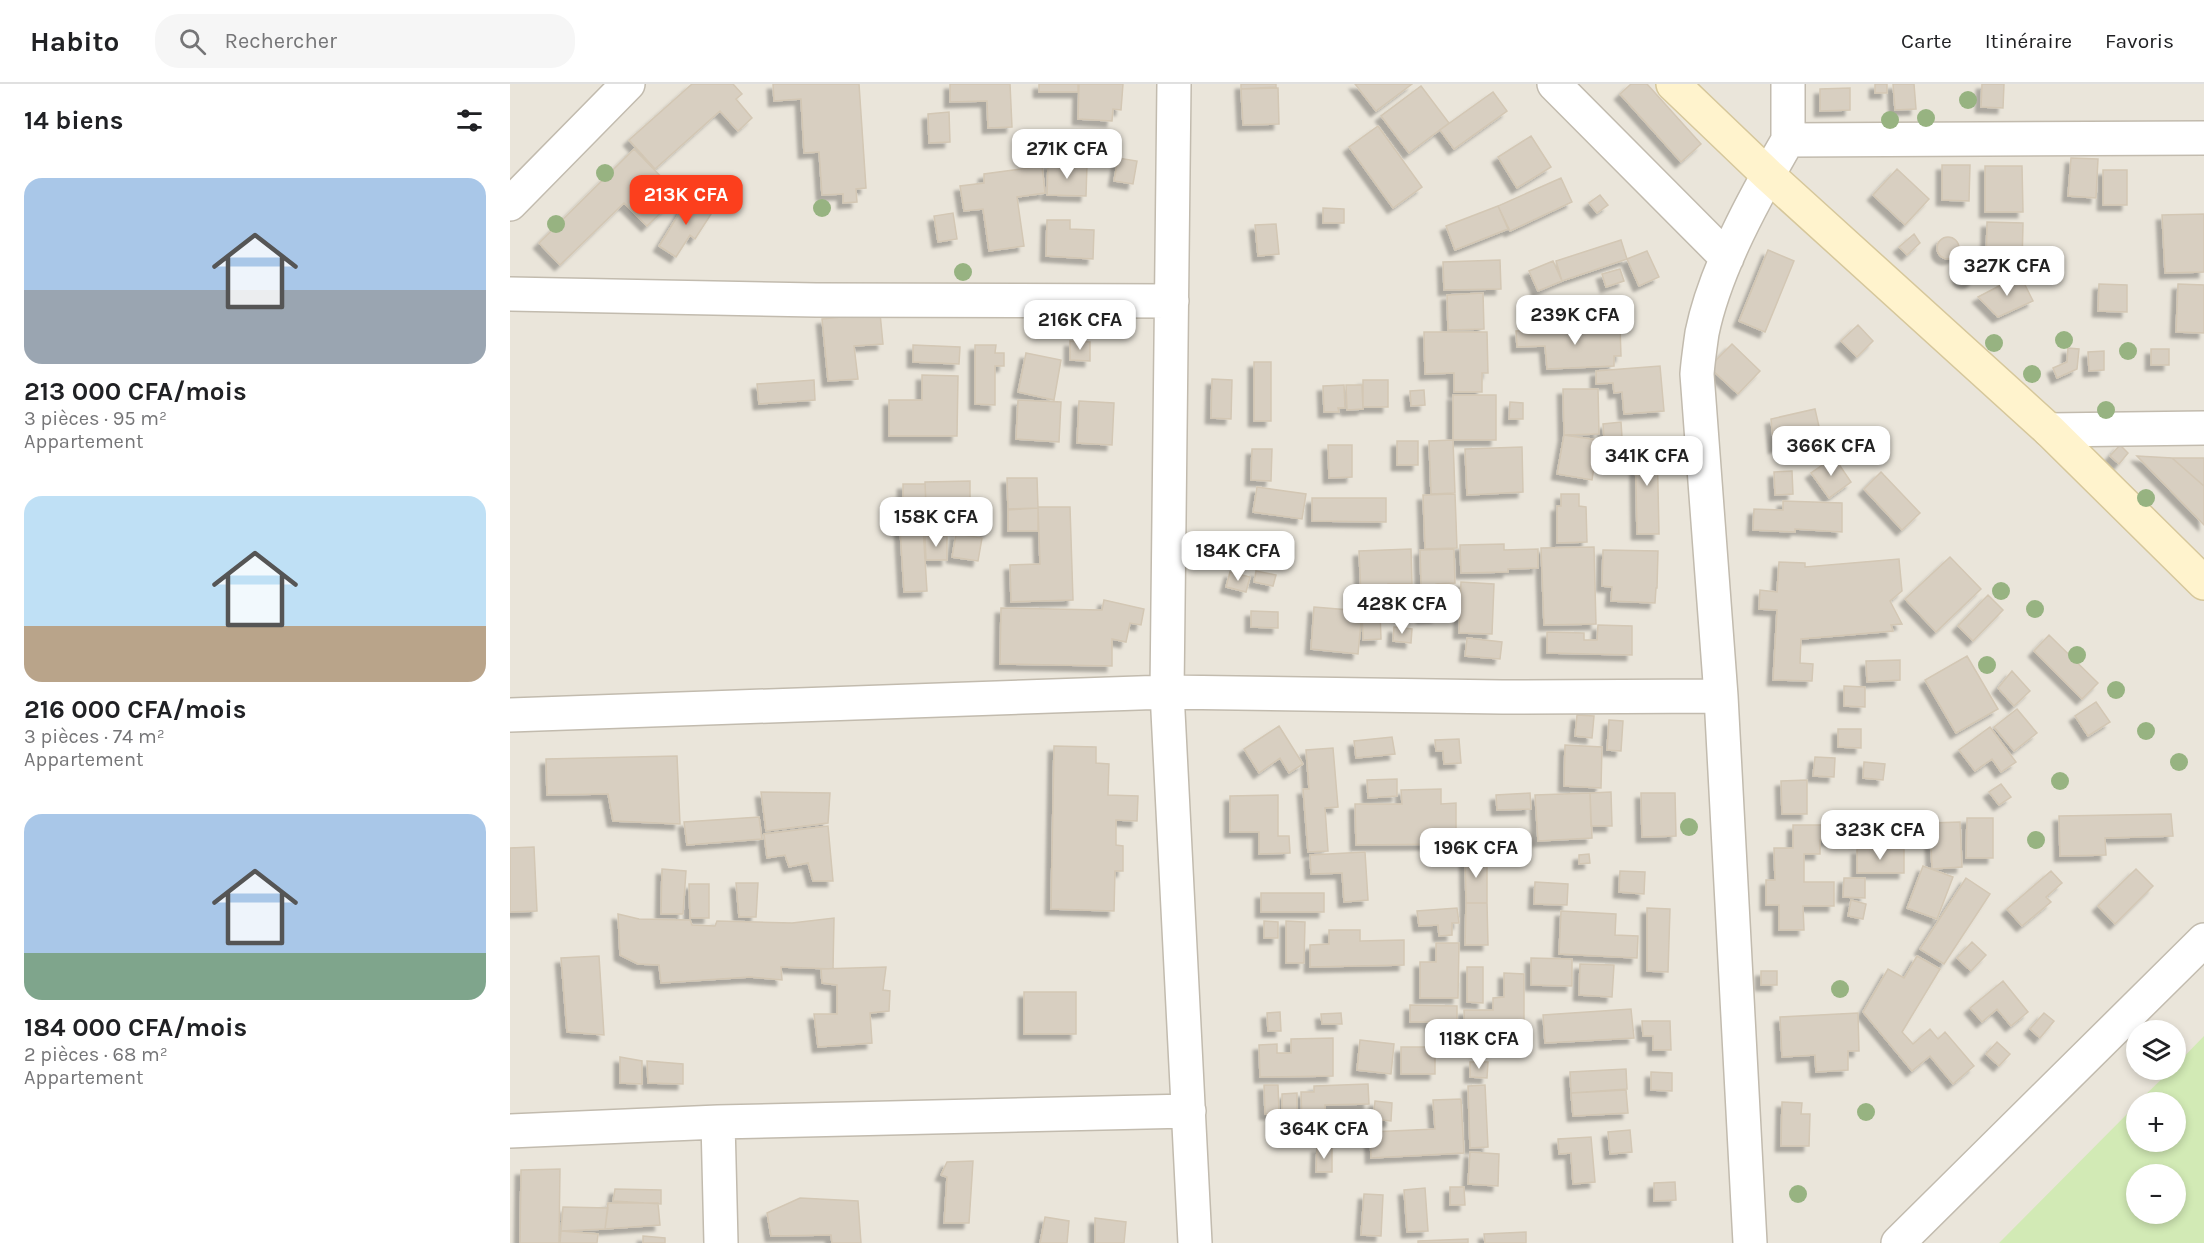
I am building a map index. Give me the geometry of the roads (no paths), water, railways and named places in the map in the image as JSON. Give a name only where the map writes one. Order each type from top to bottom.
[{"type":"street","points":[[510,204],[628,84]]},
{"type":"street","points":[[1174,84],[1167,692],[1195,1243]]},
{"type":"street","points":[[1554,84],[1727,258]]},
{"type":"street","points":[[1673,84],[1768,175],[2049,430],[2204,583]]},
{"type":"street","points":[[1750,1243],[1721,696],[1697,374],[1702,332],[1727,258],[1788,140],[1788,84]]},
{"type":"street","points":[[1788,140],[2204,138]]},
{"type":"street","points":[[510,294],[828,300],[1172,301]]},
{"type":"street","points":[[2049,430],[2204,428]]},
{"type":"street","points":[[510,715],[1167,692],[1502,697],[1721,696]]},
{"type":"street","points":[[1898,1243],[2204,940]]},
{"type":"street","points":[[510,1131],[718,1122],[1189,1111]]},
{"type":"street","points":[[718,1122],[721,1243]]}]
